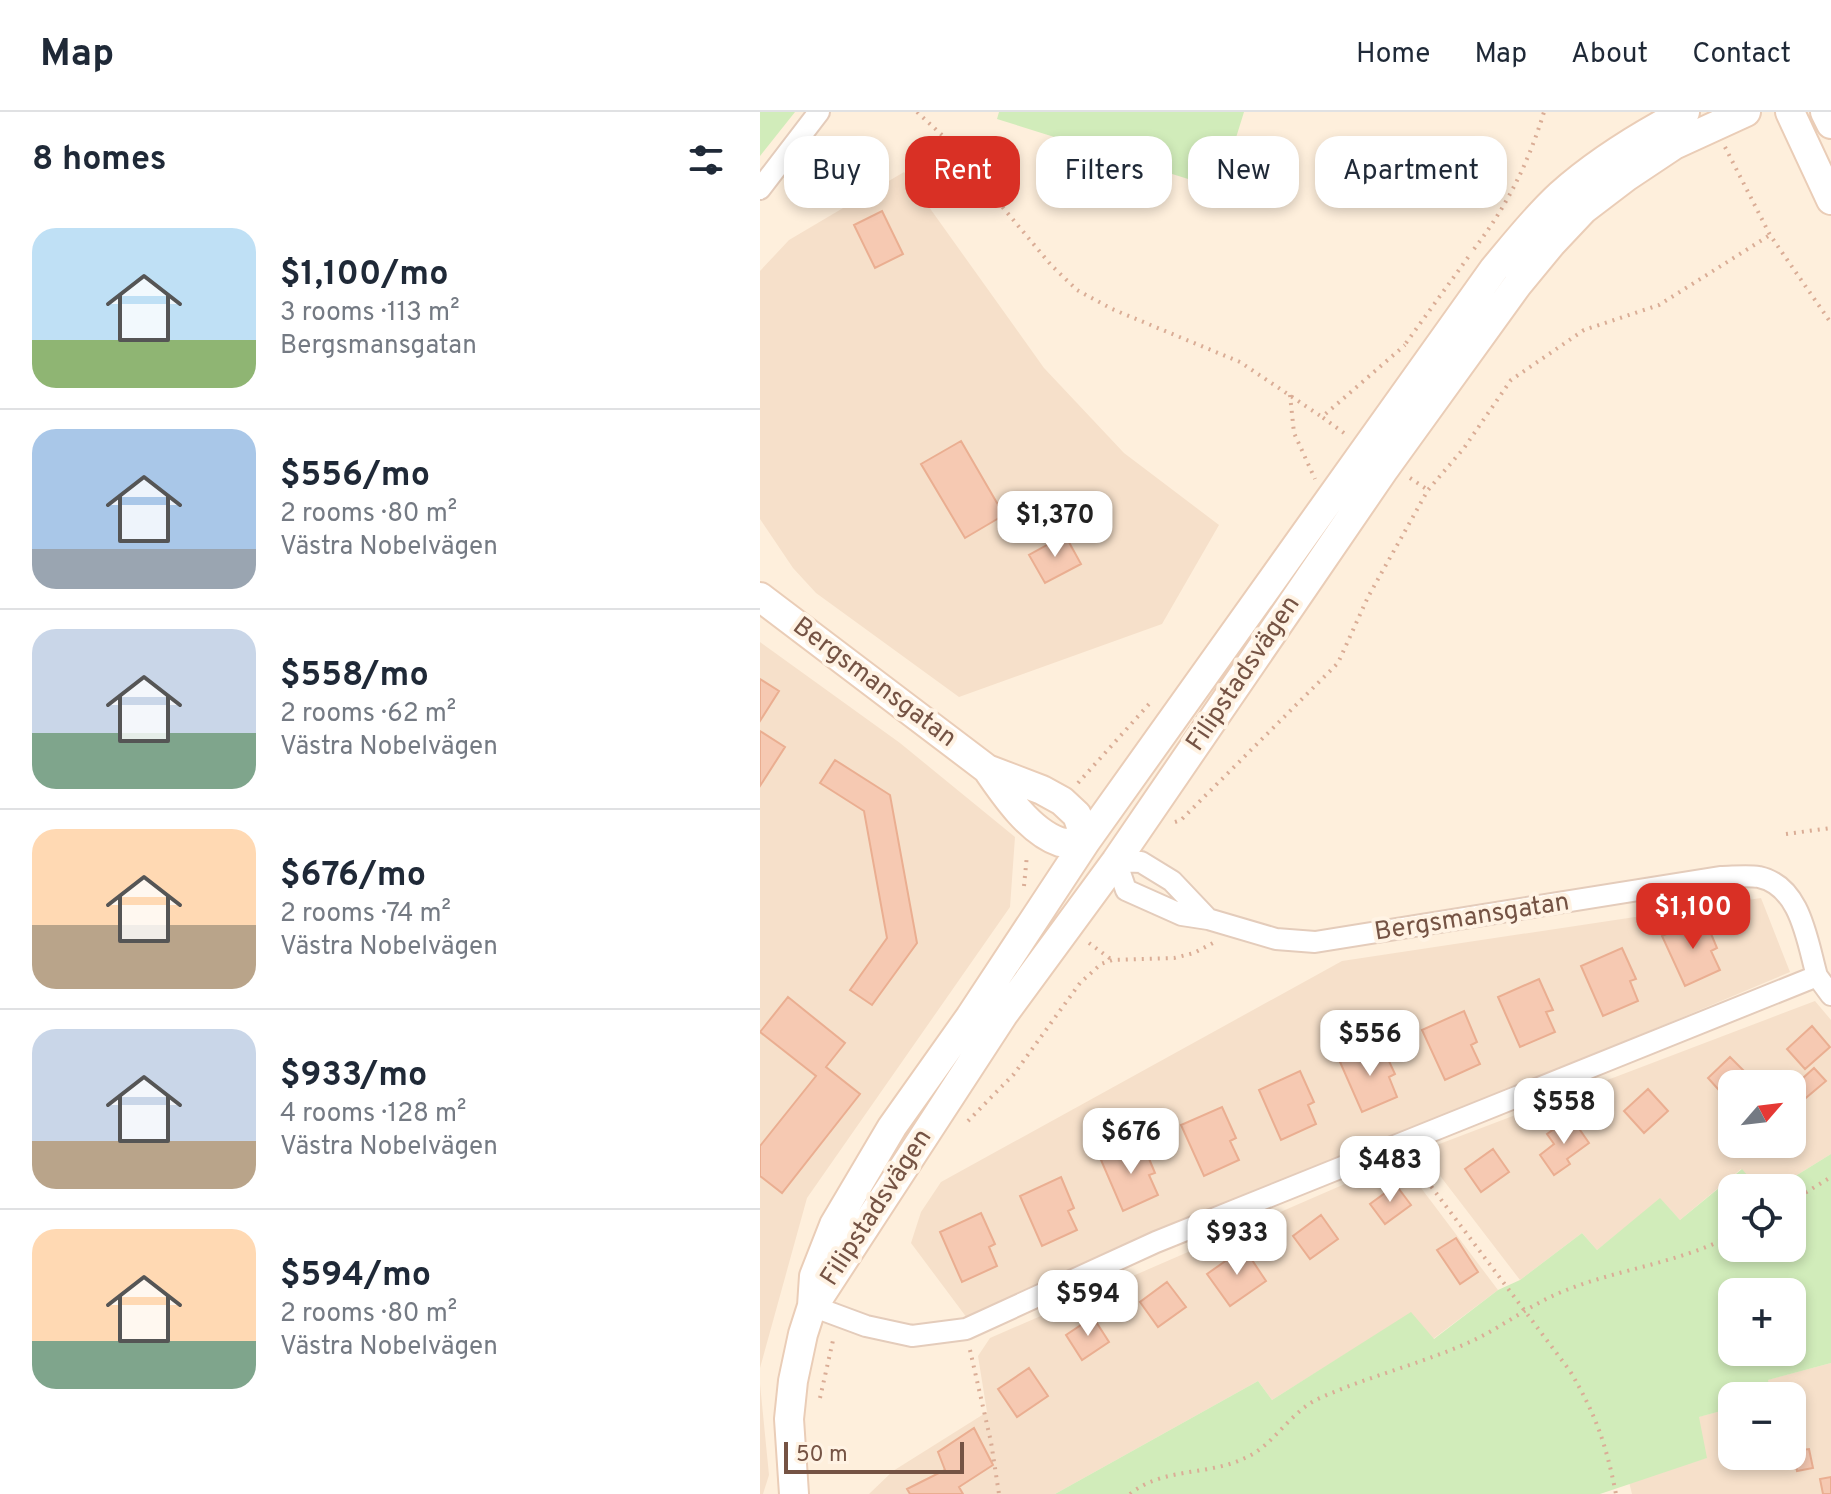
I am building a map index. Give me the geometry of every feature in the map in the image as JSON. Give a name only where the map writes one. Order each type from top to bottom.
[{"type":"street","points":[[760,189],[819,112]]},
{"type":"street","name":"Filipstadsvägen","points":[[794,1494],[789,1419],[800,1350],[812,1306],[814,1276],[841,1213],[892,1127],[970,1017],[1086,841],[1460,315],[1518,240],[1560,195],[1601,162],[1685,112]]},
{"type":"street","name":"Filipstadsvägen","points":[[812,1306],[1003,1015],[1116,861],[1383,471],[1501,307],[1551,244],[1584,209],[1674,145],[1746,112]]},
{"type":"street","points":[[1790,112],[1831,200]]},
{"type":"street","points":[[1825,112],[1831,124]]},
{"type":"street","name":"Bergsmansgatan","points":[[760,597],[987,769],[1062,801],[1077,815],[1086,841]]},
{"type":"street","points":[[1086,841],[1116,861]]},
{"type":"street","name":"Bergsmansgatan","points":[[1208,919],[1172,881],[1141,862],[1116,861],[1126,890],[1182,915],[1208,919],[1276,939],[1315,942],[1720,877],[1759,877],[1784,888],[1799,913],[1817,976]]},
{"type":"street","points":[[812,1306],[866,1326],[912,1336],[966,1329],[1156,1242],[1817,976],[1831,995]]},
{"type":"path","points":[[917,112],[943,136],[1051,265],[1077,290],[1112,309],[1240,362],[1349,436]]},
{"type":"path","points":[[1725,146],[1770,235],[1831,323]]},
{"type":"path","points":[[1137,830],[1181,820],[1338,663],[1368,597],[1428,490],[1464,448],[1511,380],[1584,330],[1659,305],[1770,235]]},
{"type":"path","points":[[1322,417],[1405,345]]},
{"type":"path","points":[[1290,395],[1294,433],[1317,483]]},
{"type":"path","points":[[1410,478],[1428,490]]},
{"type":"path","points":[[1786,834],[1831,828]]},
{"type":"path","points":[[965,1123],[1014,1074],[1080,983],[1101,964],[1112,960],[1174,958],[1206,948],[1235,928]]},
{"type":"path","points":[[1398,1143],[1570,1371],[1602,1433],[1616,1494]]},
{"type":"path","points":[[1806,1192],[1831,1177]]},
{"type":"path","points":[[1130,1494],[1151,1481],[1171,1474],[1216,1467],[1247,1458],[1271,1442],[1312,1402],[1462,1345],[1558,1293],[1718,1241]]},
{"type":"path","points":[[819,1401],[840,1316]]},
{"type":"path","points":[[966,1329],[999,1494]]},
{"type":"shaded area","points":[[904,172],[905,208],[930,208],[1044,368],[1124,453],[1219,525],[1162,624],[959,697],[816,593],[793,568],[760,519],[760,271],[789,240],[843,208],[889,208],[889,181]]},
{"type":"shaded area","points":[[760,642],[900,743],[1015,837],[1010,907],[807,1198],[760,1368]]},
{"type":"shaded area","points":[[1761,898],[1790,972],[967,1318],[911,1243],[921,1212],[941,1182],[1342,961]]},
{"type":"shaded area","points":[[1815,1001],[1831,1020],[1831,1154],[1799,1174],[1745,1174],[1741,1169],[1735,1174],[1718,1174],[1718,1188],[1680,1220],[1660,1199],[1597,1250],[1582,1233],[1520,1280],[1421,1151]]},
{"type":"shaded area","points":[[1400,1160],[1498,1290],[1433,1339],[1411,1313],[1272,1400],[1258,1381],[1055,1494],[869,1494],[893,1471],[987,1412],[978,1356],[990,1338]]},
{"type":"shaded area","points":[[1831,1363],[1831,1494],[1632,1494],[1629,1482],[1706,1458],[1698,1417],[1718,1412],[1718,1470],[1806,1470],[1806,1382],[1767,1380]]},
{"type":"shaded area","points":[[760,1384],[769,1475],[763,1494],[760,1494]]},
{"type":"green space","points":[[760,112],[795,112],[760,156]]},
{"type":"green space","points":[[999,112],[1244,112],[1237,136],[1188,136],[1188,179],[1172,174],[1172,136],[1051,136],[997,119]]},
{"type":"green space","points":[[1831,1154],[1831,1363],[1768,1382],[1718,1382],[1718,1412],[1699,1417],[1707,1458],[1600,1494],[1055,1494],[1258,1381],[1272,1400],[1411,1312],[1434,1339],[1498,1290],[1520,1280],[1582,1233],[1597,1250],[1660,1198],[1680,1220],[1718,1189],[1718,1262],[1806,1262],[1806,1174],[1799,1174]]},
{"type":"building","points":[[882,211],[903,254],[875,268],[854,225]]},
{"type":"building","points":[[961,441],[1004,515],[965,538],[921,464]]},
{"type":"building","points":[[1065,535],[1081,564],[1045,583],[1029,555]]},
{"type":"building","points":[[760,679],[779,691],[760,721]]},
{"type":"building","points":[[760,731],[785,747],[760,786]]},
{"type":"building","points":[[835,760],[890,795],[917,943],[872,1005],[850,990],[887,938],[864,811],[820,783]]},
{"type":"building","points":[[1704,917],[1717,948],[1711,951],[1720,970],[1685,986],[1662,936]]},
{"type":"building","points":[[1622,948],[1636,979],[1630,981],[1638,1001],[1603,1016],[1581,966]]},
{"type":"building","points":[[1539,979],[1553,1010],[1546,1012],[1555,1032],[1520,1047],[1498,997]]},
{"type":"building","points":[[788,997],[845,1043],[826,1067],[860,1094],[782,1193],[760,1176],[760,1146],[816,1076],[760,1032]]},
{"type":"building","points":[[1464,1011],[1477,1042],[1471,1045],[1480,1064],[1445,1080],[1422,1030]]},
{"type":"building","points":[[1812,1026],[1830,1047],[1805,1069],[1787,1049]]},
{"type":"building","points":[[1381,1044],[1395,1074],[1389,1077],[1397,1097],[1362,1112],[1340,1062]]},
{"type":"building","points":[[1730,1057],[1743,1070],[1718,1070],[1718,1089],[1708,1078]]},
{"type":"building","points":[[1814,1068],[1826,1081],[1806,1098],[1806,1075]]},
{"type":"building","points":[[1300,1071],[1314,1102],[1308,1105],[1316,1124],[1281,1140],[1259,1090]]},
{"type":"building","points":[[1648,1089],[1668,1111],[1644,1133],[1624,1111]]},
{"type":"building","points":[[1222,1107],[1236,1138],[1230,1141],[1239,1160],[1204,1176],[1181,1125]]},
{"type":"building","points":[[1571,1117],[1589,1143],[1567,1159],[1570,1164],[1554,1175],[1540,1155],[1554,1144],[1547,1134]]},
{"type":"building","points":[[1142,1142],[1155,1173],[1149,1175],[1158,1195],[1123,1211],[1101,1160]]},
{"type":"building","points":[[1493,1149],[1509,1172],[1481,1192],[1465,1169]]},
{"type":"building","points":[[1061,1177],[1074,1208],[1068,1211],[1077,1230],[1042,1246],[1020,1196]]},
{"type":"building","points":[[1396,1185],[1411,1205],[1385,1224],[1370,1204]]},
{"type":"building","points":[[981,1213],[995,1244],[989,1247],[997,1266],[962,1282],[940,1232]]},
{"type":"building","points":[[1321,1215],[1338,1239],[1310,1259],[1293,1236]]},
{"type":"building","points":[[1456,1238],[1478,1272],[1460,1284],[1437,1250]]},
{"type":"building","points":[[1244,1248],[1266,1281],[1230,1306],[1207,1274]]},
{"type":"building","points":[[1167,1282],[1186,1307],[1158,1327],[1140,1302]]},
{"type":"building","points":[[1093,1317],[1109,1342],[1082,1360],[1066,1335]]},
{"type":"building","points":[[1029,1368],[1048,1396],[1017,1417],[998,1389]]},
{"type":"building","points":[[974,1428],[993,1465],[959,1487],[963,1494],[910,1494],[907,1489],[945,1470],[938,1452]]},
{"type":"building","points":[[1806,1449],[1809,1449],[1813,1468],[1806,1469]]},
{"type":"building","points":[[1831,1477],[1831,1494],[1823,1494],[1820,1479]]}]
